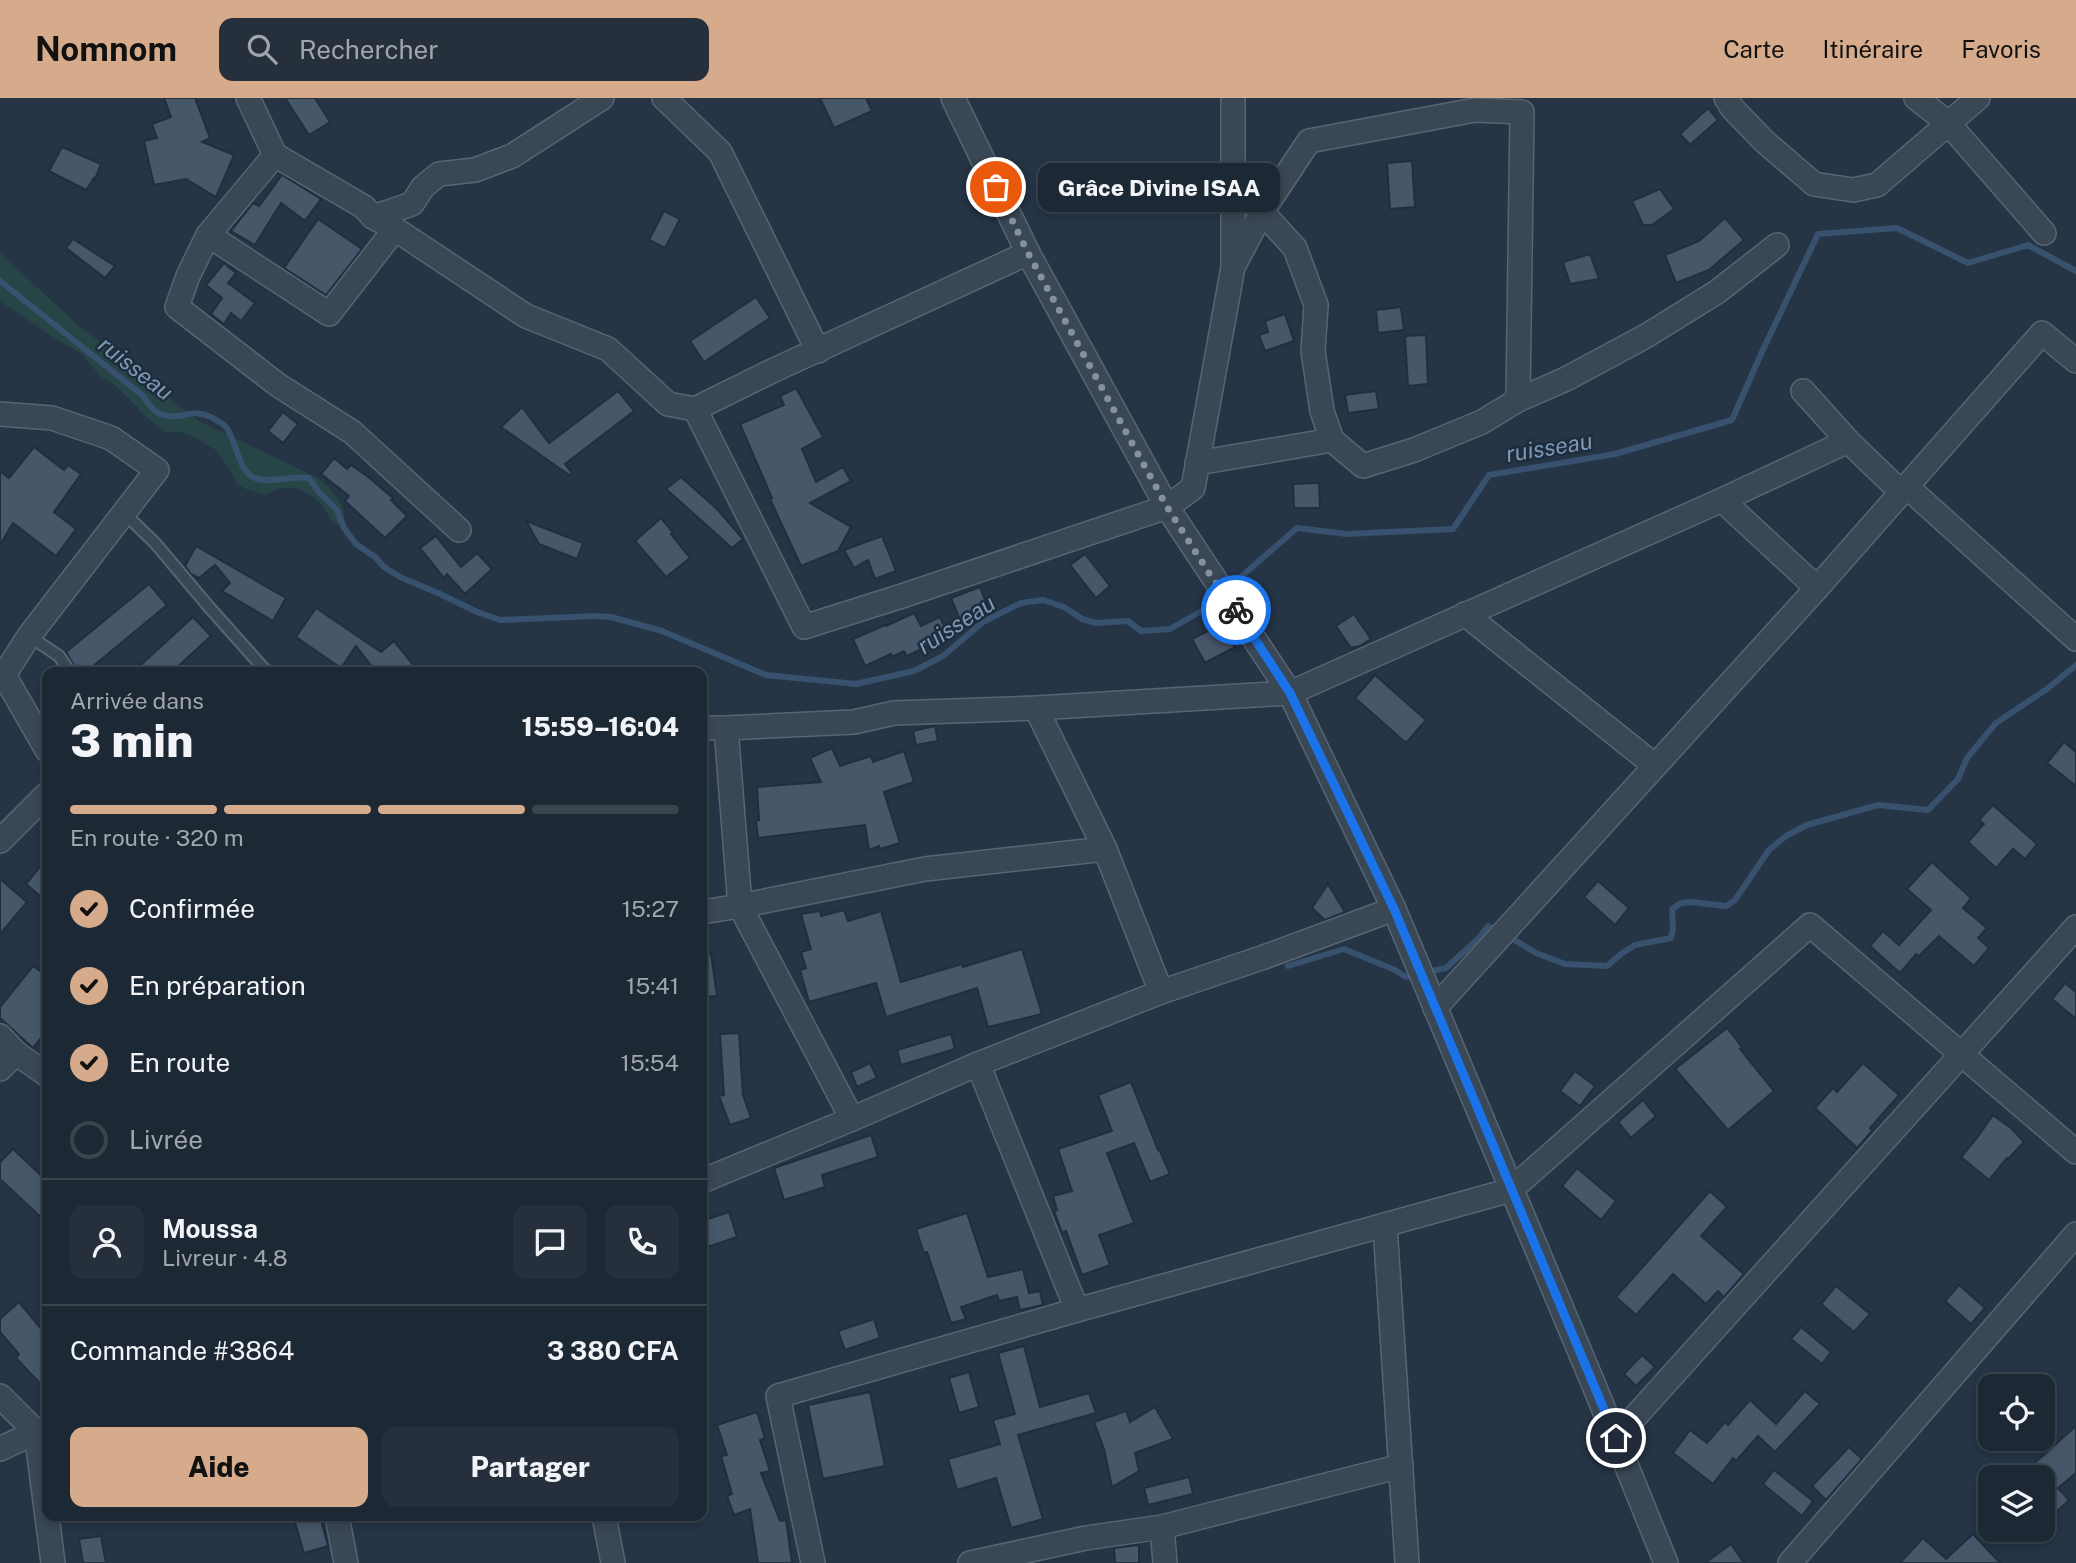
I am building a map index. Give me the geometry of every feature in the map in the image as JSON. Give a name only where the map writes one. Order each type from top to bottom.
[{"type":"street","points":[[248,98],[275,155],[364,207],[373,217],[526,316],[608,349],[668,404],[695,409],[772,370],[1028,253]]},
{"type":"street","points":[[373,217],[412,204],[424,187],[439,174],[475,170],[512,156],[603,98]]},
{"type":"street","points":[[664,98],[720,152],[818,351]]},
{"type":"street","points":[[953,98],[1028,253],[1167,507],[1290,693],[1394,909],[1666,1563]]},
{"type":"street","points":[[695,409],[804,626],[1167,507],[1193,488],[1233,267],[1233,98]]},
{"type":"street","points":[[1726,98],[1765,142],[1814,184],[1853,190],[1877,185],[1978,98]]},
{"type":"street","points":[[1916,98],[1948,123],[2044,233]]},
{"type":"street","points":[[1233,267],[1262,212],[1309,141],[1475,110],[1522,105],[1518,400]]},
{"type":"street","points":[[275,155],[208,235],[188,276],[177,307],[278,385],[352,432],[459,530]]},
{"type":"street","points":[[1262,212],[1295,247],[1316,305],[1313,351],[1322,411],[1332,440],[1363,466],[1414,450],[1482,422],[1518,400],[1566,379],[1646,336],[1717,292],[1777,245]]},
{"type":"street","points":[[208,235],[329,314],[395,229]]},
{"type":"street","points":[[1435,1008],[1817,588],[2042,332],[2071,351]]},
{"type":"street","points":[[1803,391],[1847,440],[2073,629]]},
{"type":"street","points":[[0,414],[52,418],[111,438],[157,470],[29,636],[4,675],[42,741]]},
{"type":"street","points":[[1197,463],[1332,440]]},
{"type":"street","points":[[707,728],[854,722],[894,713],[1036,709],[1290,693],[1721,500],[1847,440]]},
{"type":"street","points":[[1721,500],[1817,588]]},
{"type":"street","points":[[1465,614],[1654,765]]},
{"type":"street","points":[[1036,709],[1105,849],[1161,992]]},
{"type":"street","points":[[726,728],[740,906],[852,1119]]},
{"type":"street","points":[[0,841],[42,799]]},
{"type":"street","points":[[707,911],[925,869],[1105,849]]},
{"type":"street","points":[[707,1179],[978,1064],[1161,992],[1394,909]]},
{"type":"street","points":[[813,1563],[778,1396],[1511,1190],[1810,925],[2076,1152]]},
{"type":"street","points":[[1616,1438],[2076,927]]},
{"type":"street","points":[[0,1035],[8,1061],[42,1073]]},
{"type":"street","points":[[978,1064],[1077,1310]]},
{"type":"street","points":[[1385,1226],[1401,1466],[1411,1557]]},
{"type":"street","points":[[1790,1563],[2076,1234]]},
{"type":"street","points":[[0,1396],[42,1430],[0,1449]]},
{"type":"street","points":[[970,1563],[1086,1538],[1162,1527],[1401,1466]]},
{"type":"street","points":[[50,1521],[53,1563]]},
{"type":"street","points":[[338,1521],[346,1563]]},
{"type":"street","points":[[605,1521],[613,1563]]},
{"type":"street","points":[[1162,1527],[1165,1563]]},
{"type":"lane","points":[[124,513],[155,543],[263,667]]},
{"type":"lane","points":[[29,636],[59,656],[67,667]]},
{"type":"green space","points":[[0,253],[80,327],[199,421],[318,478],[330,488],[342,506],[344,528],[331,519],[317,500],[298,489],[278,489],[265,495],[237,484],[216,450],[194,437],[180,432],[166,432],[146,417],[115,385],[100,376],[80,352],[0,301]]},
{"type":"building","points":[[164,98],[195,98],[210,138],[202,142],[234,155],[216,197],[186,179],[154,185],[144,141],[157,138],[152,124],[171,117]]},
{"type":"building","points":[[285,98],[315,98],[330,122],[309,135]]},
{"type":"building","points":[[820,98],[866,98],[872,111],[834,128]]},
{"type":"building","points":[[1708,108],[1718,120],[1690,145],[1680,134]]},
{"type":"building","points":[[62,147],[101,164],[95,179],[86,190],[49,171]]},
{"type":"building","points":[[1412,161],[1415,207],[1390,209],[1387,163]]},
{"type":"building","points":[[282,175],[321,199],[305,221],[281,203],[255,245],[231,231],[253,203],[259,206]]},
{"type":"building","points":[[1660,189],[1674,209],[1652,225],[1643,225],[1632,201]]},
{"type":"building","points":[[664,211],[680,219],[665,248],[649,240]]},
{"type":"building","points":[[1725,218],[1744,240],[1709,270],[1676,283],[1665,255],[1699,241]]},
{"type":"building","points":[[318,219],[362,249],[326,295],[284,268]]},
{"type":"building","points":[[73,239],[115,266],[105,278],[66,248]]},
{"type":"building","points":[[1590,254],[1599,279],[1570,284],[1563,262]]},
{"type":"building","points":[[224,263],[236,273],[228,283],[255,303],[241,321],[231,313],[224,324],[211,314],[222,298],[206,285]]},
{"type":"building","points":[[756,297],[770,318],[704,362],[690,341]]},
{"type":"building","points":[[1401,307],[1404,330],[1378,333],[1376,310]]},
{"type":"building","points":[[1285,314],[1294,341],[1265,351],[1259,335],[1268,332],[1265,321]]},
{"type":"building","points":[[1426,335],[1428,384],[1408,386],[1405,336]]},
{"type":"building","points":[[796,388],[823,437],[802,449],[816,482],[843,467],[851,481],[810,503],[851,527],[838,551],[801,566],[740,424],[784,405],[780,396]]},
{"type":"building","points":[[618,391],[634,411],[565,464],[572,473],[569,475],[501,427],[522,407],[549,443]]},
{"type":"building","points":[[1376,391],[1379,409],[1348,413],[1345,395]]},
{"type":"building","points":[[283,412],[298,424],[283,443],[268,431]]},
{"type":"building","points":[[34,447],[64,470],[68,465],[81,474],[54,512],[76,529],[56,556],[13,523],[0,545],[0,471],[9,478]]},
{"type":"building","points":[[334,458],[347,469],[351,465],[367,476],[393,498],[391,500],[407,516],[385,538],[345,501],[349,496],[321,474]]},
{"type":"building","points":[[681,477],[717,509],[743,539],[732,548],[666,489]]},
{"type":"building","points":[[1319,483],[1320,508],[1294,508],[1293,484]]},
{"type":"building","points":[[661,518],[690,558],[666,577],[635,541]]},
{"type":"building","points":[[526,521],[583,543],[577,559],[539,544]]},
{"type":"building","points":[[436,536],[461,567],[477,553],[492,569],[465,594],[447,574],[444,578],[420,548]]},
{"type":"building","points":[[882,536],[896,571],[875,579],[868,560],[854,568],[844,550]]},
{"type":"building","points":[[196,546],[286,598],[273,621],[222,591],[230,583],[215,565],[199,578],[191,574],[185,566]]},
{"type":"building","points":[[1085,554],[1110,586],[1096,598],[1070,565]]},
{"type":"building","points":[[149,584],[167,605],[92,667],[75,667],[66,652]]},
{"type":"building","points":[[980,587],[989,610],[960,620],[951,598]]},
{"type":"building","points":[[316,608],[381,652],[394,641],[415,667],[372,667],[356,646],[340,667],[296,637]]},
{"type":"building","points":[[914,613],[921,626],[940,617],[949,636],[907,656],[904,651],[892,657],[891,654],[865,666],[853,639]]},
{"type":"building","points":[[1354,614],[1371,639],[1351,648],[1336,626]]},
{"type":"building","points":[[193,617],[211,636],[177,667],[138,667]]},
{"type":"building","points":[[1223,623],[1235,647],[1205,663],[1192,639]]},
{"type":"building","points":[[1375,675],[1426,720],[1406,743],[1355,698]]},
{"type":"building","points":[[935,726],[938,741],[916,745],[913,731]]},
{"type":"building","points":[[2064,742],[2076,752],[2076,786],[2047,763]]},
{"type":"building","points":[[832,748],[840,766],[871,756],[873,762],[904,751],[914,782],[884,792],[900,843],[869,850],[865,825],[758,838],[757,787],[821,782],[810,758]]},
{"type":"building","points":[[1993,805],[2037,844],[2025,859],[2013,849],[1996,868],[1968,842],[1984,824],[1979,820]]},
{"type":"building","points":[[1932,862],[1971,898],[1963,908],[1987,928],[1978,938],[1989,948],[1974,966],[1939,936],[1919,956],[1916,954],[1900,973],[1870,946],[1883,931],[1899,945],[1931,910],[1907,889]]},
{"type":"building","points":[[42,864],[42,898],[26,884]]},
{"type":"building","points":[[0,879],[27,902],[0,934]]},
{"type":"building","points":[[1598,881],[1629,908],[1615,925],[1584,897]]},
{"type":"building","points":[[1328,884],[1345,912],[1325,920],[1312,908]]},
{"type":"building","points":[[844,910],[848,921],[881,911],[901,982],[1022,949],[1042,1014],[988,1027],[977,988],[886,1017],[876,983],[809,1002],[800,970],[806,968],[801,952],[811,949],[801,914],[820,911],[821,916]]},
{"type":"building","points":[[707,953],[711,953],[717,996],[707,997]]},
{"type":"building","points":[[33,966],[42,972],[42,1036],[33,1048],[0,1018],[0,1007]]},
{"type":"building","points":[[2065,983],[2076,992],[2076,1019],[2052,999]]},
{"type":"building","points":[[1727,1028],[1742,1047],[1740,1049],[1774,1091],[1728,1130],[1675,1069]]},
{"type":"building","points":[[739,1033],[743,1095],[751,1118],[730,1125],[719,1096],[724,1095],[720,1034]]},
{"type":"building","points":[[951,1034],[955,1049],[901,1065],[897,1050]]},
{"type":"building","points":[[870,1063],[877,1078],[857,1087],[851,1072]]},
{"type":"building","points":[[1863,1063],[1899,1095],[1870,1128],[1872,1131],[1857,1148],[1815,1108],[1833,1088],[1837,1092]]},
{"type":"building","points":[[1575,1071],[1595,1086],[1580,1106],[1560,1091]]},
{"type":"building","points":[[1131,1082],[1170,1174],[1150,1182],[1134,1143],[1107,1153],[1134,1223],[1099,1235],[1110,1265],[1082,1275],[1066,1231],[1062,1233],[1054,1211],[1057,1210],[1053,1196],[1072,1191],[1058,1149],[1112,1131],[1098,1095]]},
{"type":"building","points":[[1643,1100],[1656,1116],[1631,1138],[1618,1122]]},
{"type":"building","points":[[1993,1115],[2024,1142],[1989,1180],[1961,1157]]},
{"type":"building","points":[[871,1135],[878,1157],[822,1175],[825,1187],[784,1200],[774,1168]]},
{"type":"building","points":[[13,1149],[42,1176],[42,1218],[0,1179],[0,1162]]},
{"type":"building","points":[[1577,1168],[1616,1201],[1601,1220],[1562,1186]]},
{"type":"building","points":[[1710,1191],[1727,1207],[1701,1236],[1744,1274],[1724,1297],[1718,1291],[1706,1304],[1673,1274],[1636,1315],[1616,1297]]},
{"type":"building","points":[[729,1212],[737,1237],[707,1247],[707,1219]]},
{"type":"building","points":[[967,1213],[988,1277],[1023,1269],[1029,1293],[1040,1291],[1043,1305],[1020,1310],[1017,1297],[999,1301],[997,1295],[961,1307],[966,1319],[951,1323],[927,1252],[924,1253],[916,1229]]},
{"type":"building","points":[[1959,1285],[1985,1308],[1971,1324],[1945,1301]]},
{"type":"building","points":[[1836,1286],[1870,1314],[1854,1332],[1821,1304]]},
{"type":"building","points":[[19,1302],[42,1330],[42,1386],[16,1358],[19,1354],[0,1332],[0,1319]]},
{"type":"building","points":[[874,1319],[880,1338],[845,1350],[838,1331]]},
{"type":"building","points":[[1801,1327],[1831,1352],[1822,1364],[1791,1339]]},
{"type":"building","points":[[1024,1346],[1040,1407],[1089,1393],[1096,1413],[1018,1435],[1043,1519],[1011,1528],[996,1478],[957,1490],[948,1459],[1000,1444],[993,1420],[1015,1414],[998,1353]]},
{"type":"building","points":[[1642,1355],[1655,1367],[1636,1386],[1624,1374]]},
{"type":"building","points":[[969,1372],[979,1407],[959,1413],[949,1378]]},
{"type":"building","points":[[1805,1391],[1820,1404],[1775,1452],[1758,1436],[1736,1461],[1733,1458],[1713,1484],[1673,1453],[1690,1430],[1707,1443],[1725,1422],[1728,1425],[1750,1400],[1776,1424]]},
{"type":"building","points":[[870,1392],[885,1466],[823,1479],[808,1405]]},
{"type":"building","points":[[1155,1407],[1173,1439],[1135,1453],[1139,1471],[1112,1487],[1104,1449],[1094,1422],[1126,1411],[1130,1422]]},
{"type":"building","points":[[757,1412],[765,1438],[760,1440],[770,1471],[761,1473],[780,1521],[786,1520],[792,1563],[758,1563],[750,1509],[734,1515],[727,1496],[732,1494],[721,1456],[727,1455],[717,1425]]},
{"type":"building","points":[[2076,1426],[2076,1473],[2058,1488],[2069,1500],[2055,1513],[2055,1465],[2032,1465],[2048,1451],[2055,1451],[2055,1445]]},
{"type":"building","points":[[1849,1447],[1862,1459],[1826,1500],[1812,1486]]},
{"type":"building","points":[[1774,1470],[1813,1501],[1802,1516],[1763,1484]]},
{"type":"building","points":[[1189,1477],[1193,1494],[1148,1505],[1144,1488]]},
{"type":"building","points":[[294,1521],[321,1521],[328,1546],[304,1553]]},
{"type":"building","points":[[1973,1534],[2000,1563],[1900,1563],[1923,1538],[1946,1559]]},
{"type":"building","points":[[101,1536],[106,1563],[83,1563],[79,1539]]},
{"type":"building","points":[[1731,1544],[1744,1563],[1705,1563]]},
{"type":"building","points":[[1139,1545],[1139,1563],[1115,1563],[1114,1548]]},
{"type":"waterway","name":"ruisseau","points":[[0,281],[142,395],[157,413],[167,416],[199,413],[223,424],[230,433],[241,463],[249,475],[261,480],[309,478],[337,510],[344,528],[356,544],[400,577],[500,620],[611,617],[662,631],[766,675],[856,684],[914,671],[943,656],[983,622],[1021,603],[1043,600],[1064,607],[1082,619],[1096,623],[1128,621],[1141,631],[1170,629],[1212,605],[1297,528],[1347,534],[1453,529],[1489,475],[1615,454],[1732,420],[1818,234],[1897,228],[1968,263],[2028,245],[2076,271]]},
{"type":"waterway","name":"ruisseau","points":[[1508,936],[1536,953],[1565,964],[1607,966],[1635,945],[1671,938],[1672,909],[1681,903],[1691,902],[1726,906],[1735,900],[1769,850],[1786,836],[1807,825],[1878,805],[1928,810],[1958,779],[1967,758],[1996,723],[2047,689],[2076,665]]},
{"type":"waterway","name":"ruisseau","points":[[1427,972],[1446,968],[1480,937],[1488,926],[1498,931]]},
{"type":"waterway","name":"ruisseau","points":[[1288,966],[1344,949],[1406,977],[1417,975]]},
{"type":"way so far","points":[[996,187],[1028,253],[1167,507],[1236,610]]},
{"type":"place","name":"Grâce Divine ISAA","points":[[996,187]]},
{"type":"route","points":[[1236,610],[1290,693],[1394,909],[1616,1438]]}]
